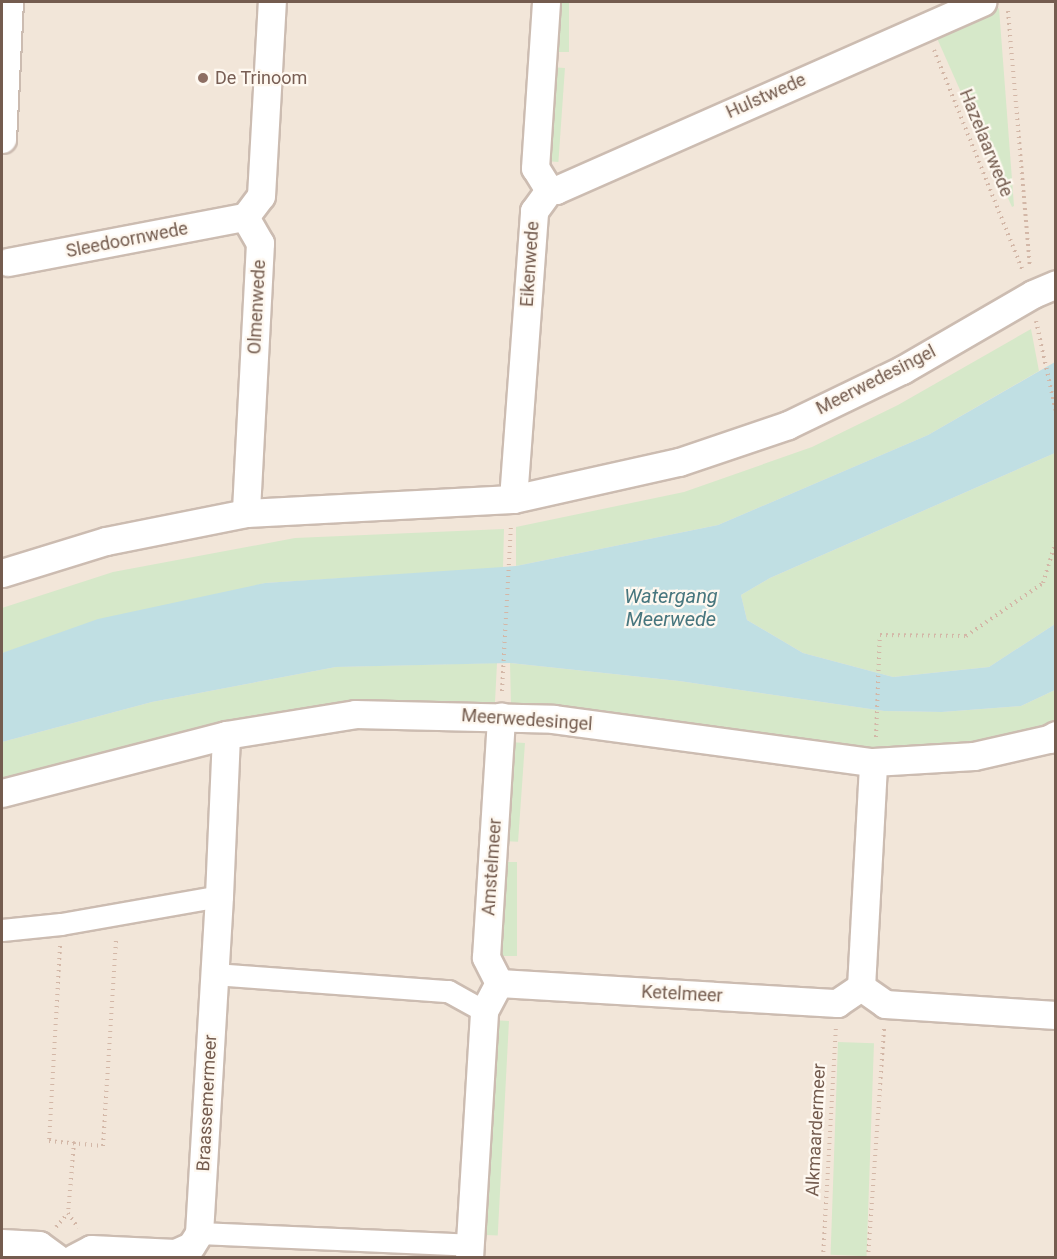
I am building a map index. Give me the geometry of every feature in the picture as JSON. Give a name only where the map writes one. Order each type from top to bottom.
[{"type":"street","points":[[2,139],[9,2]]},
{"type":"street","points":[[245,218],[261,196],[272,2]]},
{"type":"street","points":[[546,2],[535,168],[549,190]]},
{"type":"street","name":"Hulstwede","points":[[549,190],[567,186],[982,2]]},
{"type":"street","name":"Eikenwede","points":[[513,500],[534,211],[549,190]]},
{"type":"street","name":"Sleedoornwede","points":[[4,260],[245,218]]},
{"type":"street","name":"Olmenwede","points":[[245,218],[260,243],[246,513]]},
{"type":"street","name":"Meerwedesingel","points":[[2,573],[106,542],[246,513],[513,500],[679,462],[788,425],[902,370],[1041,297]]},
{"type":"street","name":"Meerwedesingel","points":[[2,793],[226,735],[355,714],[553,719],[873,762],[974,756],[1049,739],[1056,735]]},
{"type":"street","name":"Amstelmeer","points":[[499,983],[486,957],[501,716]]},
{"type":"street","name":"Braassemermeer","points":[[199,1233],[226,735]]},
{"type":"street","points":[[861,987],[873,762]]},
{"type":"street","points":[[2,930],[61,924],[219,896]]},
{"type":"street","points":[[214,974],[448,991],[484,1011]]},
{"type":"street","points":[[82,1253],[175,1253],[191,1246],[199,1233],[328,1238],[470,1251],[484,1011],[499,983]]},
{"type":"street","name":"Ketelmeer","points":[[499,983],[837,1003]]},
{"type":"street","points":[[837,1003],[861,987]]},
{"type":"street","points":[[861,987],[885,1004],[1056,1015]]},
{"type":"street","points":[[2,1243],[39,1245],[57,1257]]},
{"type":"path","points":[[1007,2],[1041,297],[1043,352],[1056,412]]},
{"type":"path","name":"Hazelaarwede","points":[[924,26],[1041,297]]},
{"type":"path","points":[[503,670],[513,500]]},
{"type":"path","points":[[877,718],[880,635],[966,636],[1043,583],[1056,541]]},
{"type":"path","points":[[61,924],[49,1141],[103,1146],[117,914]]},
{"type":"path","name":"Alkmaardermeer","points":[[823,1257],[837,1003]]},
{"type":"path","points":[[868,1257],[885,1004]]},
{"type":"path","points":[[74,1142],[68,1213],[82,1253]]},
{"type":"shaded area","points":[[2,2],[1055,2],[1055,1257],[2,1257]]},
{"type":"green space","points":[[553,2],[569,2],[569,52],[553,52]]},
{"type":"green space","points":[[999,8],[1014,206],[1012,207],[936,36]]},
{"type":"green space","points":[[549,67],[565,68],[558,162],[542,161]]},
{"type":"green space","points":[[1031,329],[1039,371],[928,435],[718,525],[516,566],[516,527],[684,492],[812,447],[898,405]]},
{"type":"green space","points":[[1055,453],[1055,624],[989,667],[893,677],[803,653],[747,620],[741,595],[770,578]]},
{"type":"green space","points":[[504,529],[503,568],[265,583],[2,653],[2,608],[113,572],[295,538]]},
{"type":"green space","points":[[497,663],[495,702],[353,703],[2,784],[2,742],[152,702],[336,667]]},
{"type":"green space","points":[[510,663],[679,681],[884,711],[942,712],[1021,706],[1055,690],[1055,724],[994,742],[907,750],[789,745],[511,705]]},
{"type":"green space","points":[[509,742],[525,743],[518,842],[502,841]]},
{"type":"green space","points":[[501,862],[517,862],[517,956],[501,956]]},
{"type":"green space","points":[[492,1020],[509,1021],[498,1236],[481,1235]]},
{"type":"green space","points":[[838,1042],[874,1043],[867,1256],[831,1255]]},
{"type":"water","name":"Watergang Meerwede","points":[[1055,362],[1055,453],[770,578],[741,595],[747,620],[803,653],[893,677],[989,667],[1055,624],[1055,690],[1021,706],[942,712],[884,711],[679,681],[510,663],[336,667],[152,702],[2,742],[2,653],[98,619],[265,583],[516,566],[718,525],[928,435]]},
{"type":"place","name":"De Trinoom","points":[[203,78]]}]
